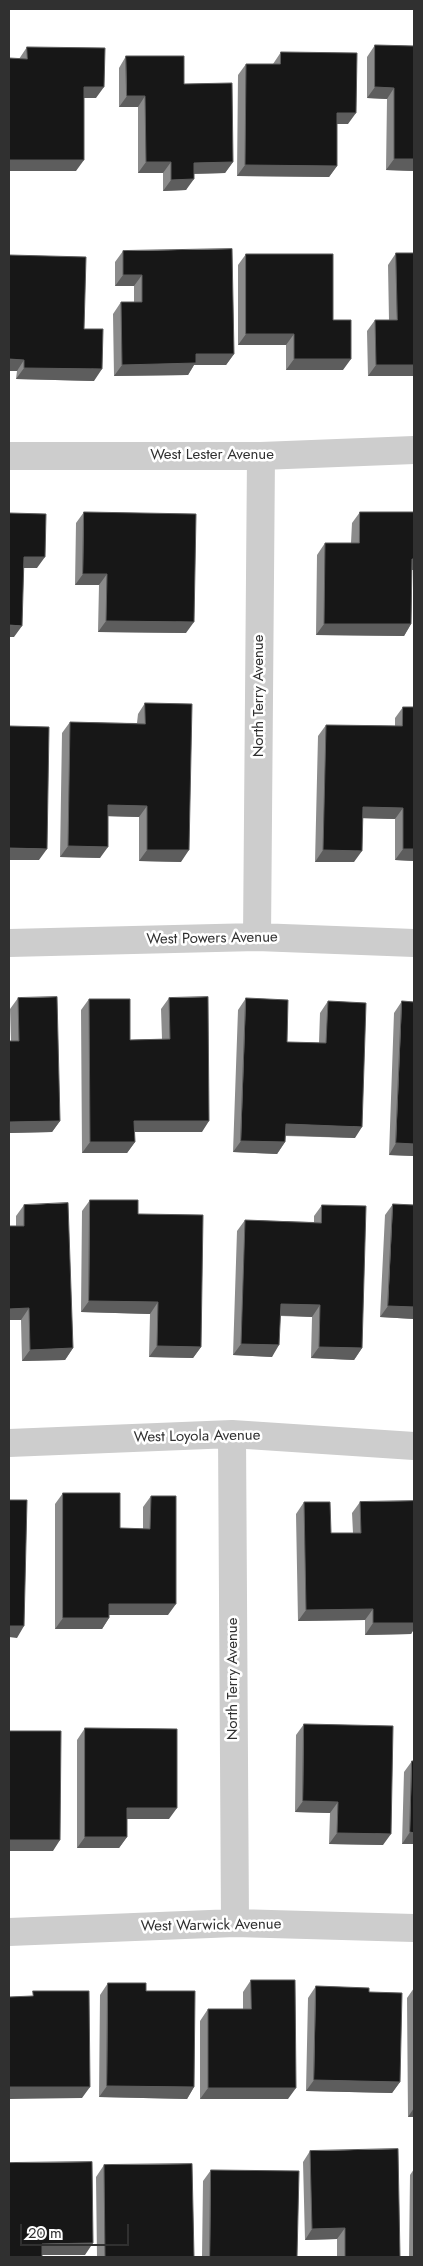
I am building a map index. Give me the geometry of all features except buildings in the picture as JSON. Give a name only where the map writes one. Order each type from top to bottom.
[{"type":"street","name":"West Lester Avenue","points":[[9,456],[261,456],[414,450]]},
{"type":"street","name":"North Terry Avenue","points":[[257,937],[261,456]]},
{"type":"street","name":"West Powers Avenue","points":[[9,943],[257,937],[414,943]]},
{"type":"street","name":"North Terry Avenue","points":[[232,1434],[235,1923]]},
{"type":"street","name":"West Loyola Avenue","points":[[9,1442],[232,1434],[414,1446]]},
{"type":"street","name":"West Warwick Avenue","points":[[9,1932],[235,1923],[414,1928]]}]
